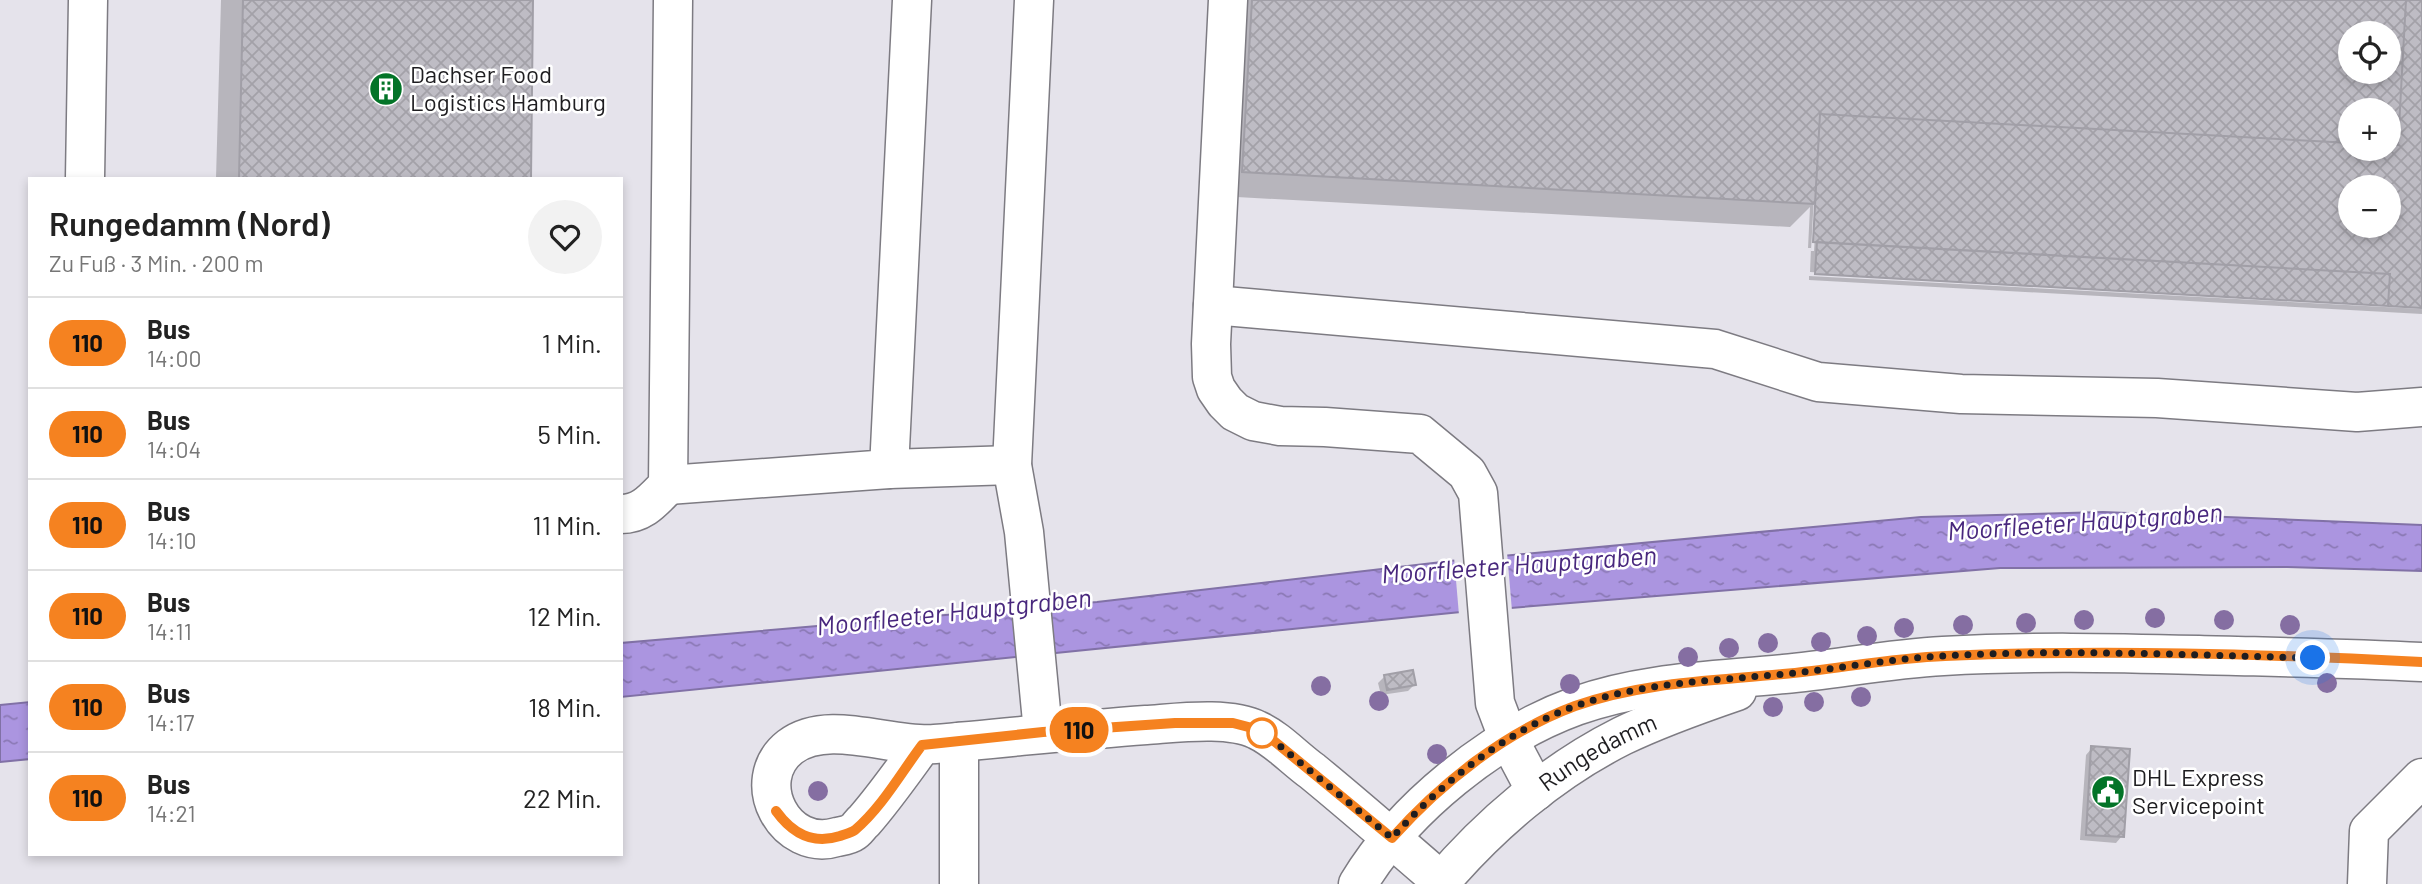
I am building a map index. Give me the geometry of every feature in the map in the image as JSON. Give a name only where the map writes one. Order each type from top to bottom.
[{"type":"street","points":[[85,177],[88,0]]},
{"type":"street","points":[[668,485],[673,0]]},
{"type":"street","points":[[889,469],[912,0]]},
{"type":"street","points":[[1034,0],[1012,465],[1024,532],[1043,732]]},
{"type":"street","points":[[1228,0],[1212,377],[1225,402],[1235,412],[1253,421],[1280,426],[1420,434],[1467,473],[1478,493],[1495,703],[1509,740],[1536,791]]},
{"type":"street","points":[[1213,305],[1715,349],[1818,382],[1961,394],[2157,398],[2357,412],[2422,407]]},
{"type":"street","points":[[623,514],[634,514],[668,485],[889,469],[1012,465]]},
{"type":"street","name":"Rungedamm","points":[[1358,884],[1392,838],[1433,796],[1509,740],[1573,707],[1648,686],[1943,656],[2069,652],[2422,662]]},
{"type":"street","name":"Rungedamm","points":[[922,745],[1043,732],[1175,723],[1233,723],[1256,729],[1392,838],[1440,883],[1472,848],[1536,791],[1602,747],[1707,701],[1786,674]]},
{"type":"street","points":[[959,742],[959,884]]},
{"type":"street","points":[[2367,884],[2369,831],[2422,778]]},
{"type":"water","name":"Moorfleeter Hauptgraben","points":[[2103,512],[2422,525],[2422,571],[2287,567],[2000,568],[1461,612],[623,697],[623,643],[1097,602],[1459,560],[1921,517]]},
{"type":"water","points":[[28,702],[28,759],[0,762],[0,705]]},
{"type":"pier","points":[[1507,552],[1512,611],[1459,615],[1454,557]]},
{"type":"building","name":"Dachser Food Logistics Hamburg","points":[[243,0],[533,0],[531,177],[239,177]]},
{"type":"building","points":[[1252,0],[2406,0],[2401,98],[2338,98],[2338,142],[1820,114],[1815,204],[1242,172]]},
{"type":"building","points":[[2406,0],[2422,0],[2422,308],[2388,306],[2390,274],[1813,242],[1820,114],[2338,142],[2338,161],[2401,161],[2401,98]]},
{"type":"building","points":[[1817,242],[2390,274],[2388,306],[1815,274]]},
{"type":"building","points":[[1413,670],[1416,685],[1387,690],[1384,675]]},
{"type":"building","name":"DHL Express Servicepoint","points":[[2091,746],[2130,749],[2124,837],[2086,835]]},
{"type":"bus line","name":"110","points":[[776,811],[786,825],[797,833],[827,840],[853,832],[875,808],[922,745],[1043,732],[1175,723],[1233,723],[1256,729],[1274,741],[1392,838],[1433,796],[1498,746],[1573,707],[1648,686],[1943,656],[2069,652],[2422,662]]},
{"type":"place","name":"Dachser Food Logistics Hamburg","points":[[386,89]]},
{"type":"place","name":"DHL Express Servicepoint","points":[[2108,792]]},
{"type":"route","points":[[1262,733],[1256,729],[1392,838],[1433,796],[1498,746],[1573,707],[1648,686],[1943,656],[2069,652],[2313,658]]}]
